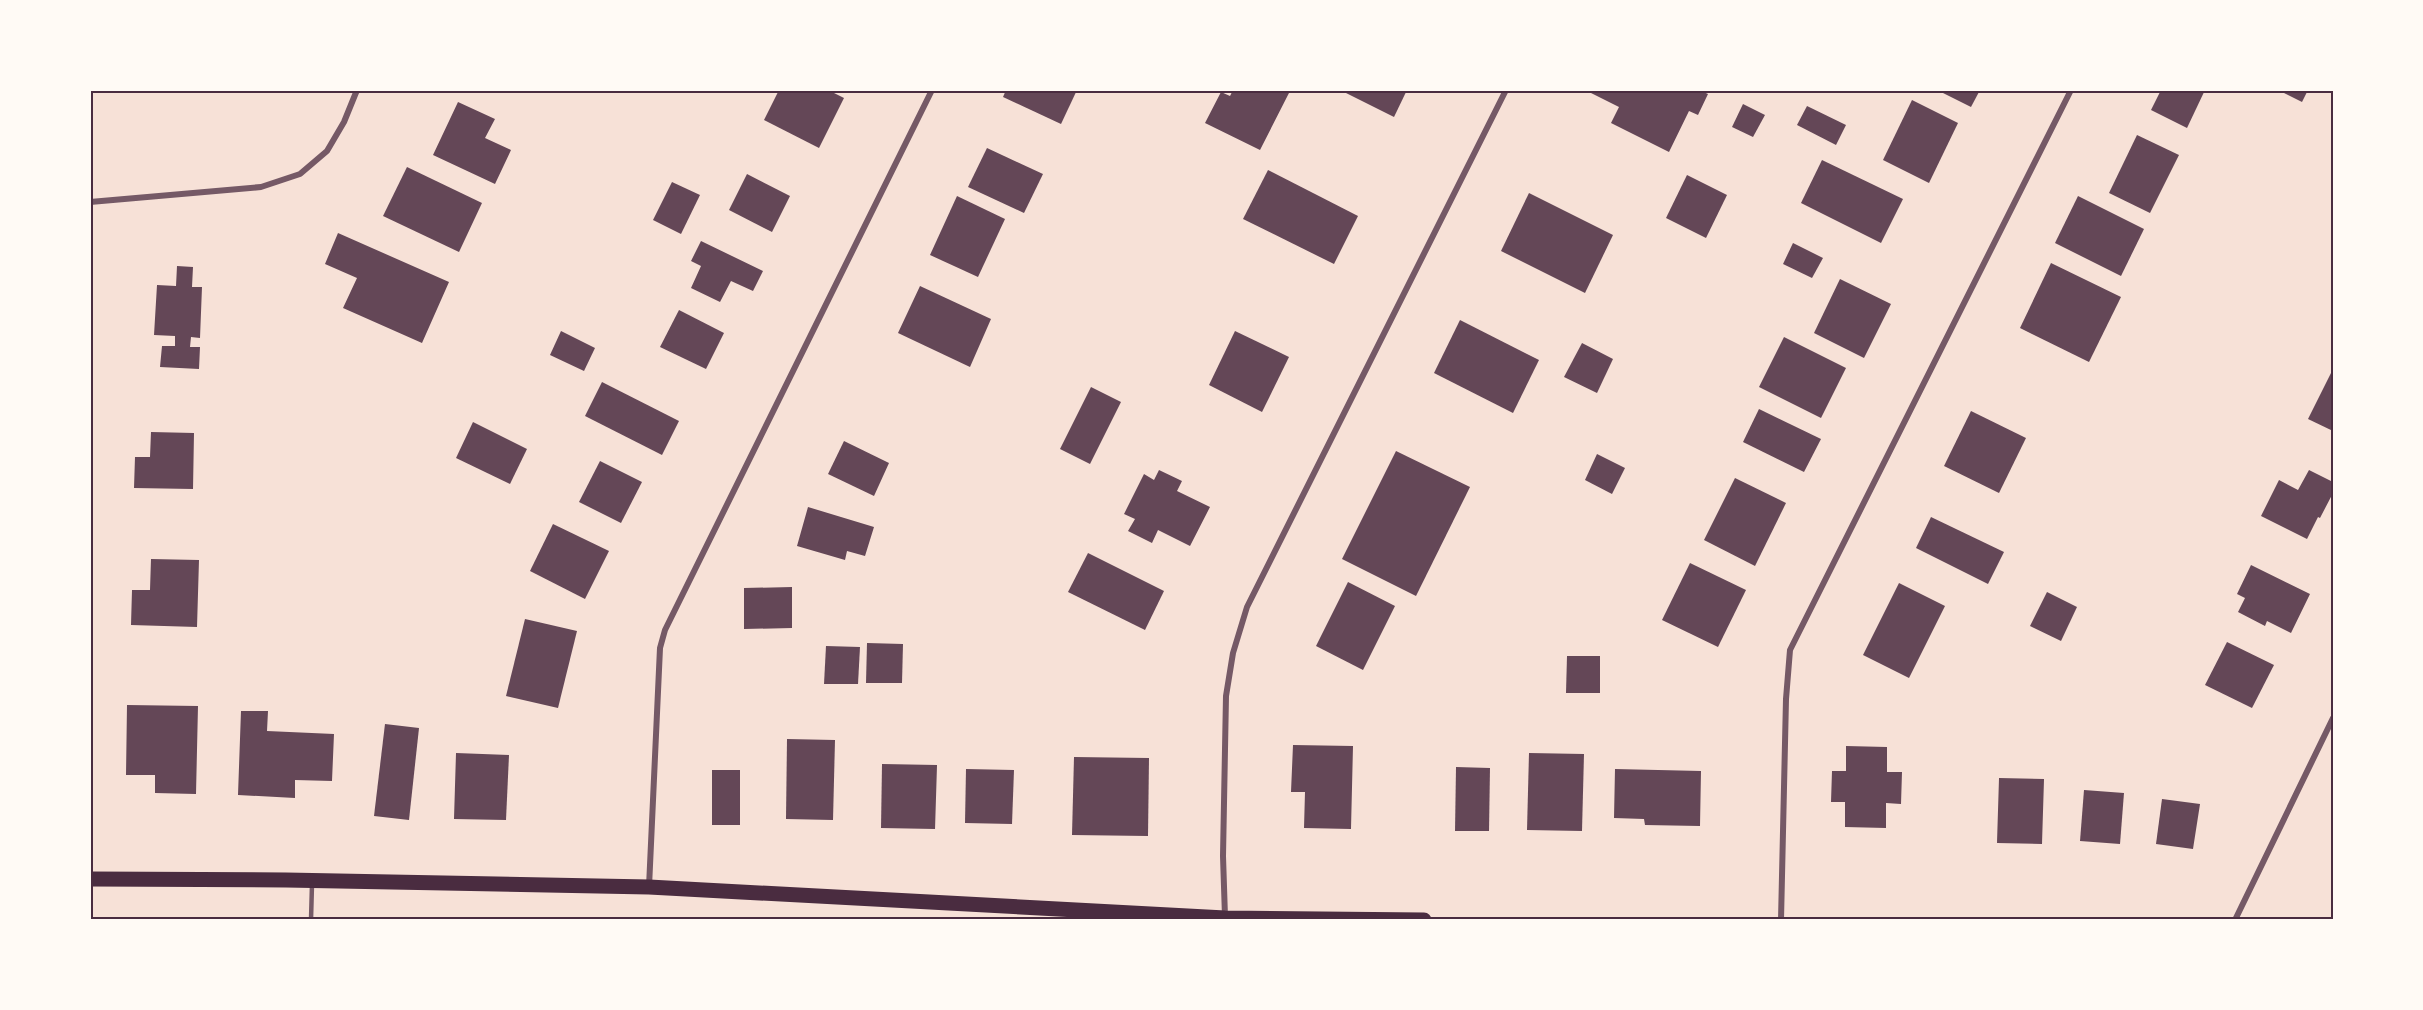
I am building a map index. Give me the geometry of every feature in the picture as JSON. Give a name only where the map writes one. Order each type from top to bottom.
[{"type":"main road","points":[[90,879],[649,887],[1225,918],[1424,920]]},
{"type":"street","points":[[90,202],[261,187],[300,174],[327,151],[344,122],[357,90]]},
{"type":"street","points":[[649,887],[660,648],[665,630],[932,90]]},
{"type":"street","points":[[1225,918],[1223,856],[1226,696],[1233,654],[1247,607],[1506,90]]},
{"type":"street","points":[[1781,920],[1786,699],[1790,650],[2071,90]]},
{"type":"street","points":[[2235,920],[2333,718]]},
{"type":"lane","points":[[311,920],[312,881]]},
{"type":"building","points":[[779,90],[828,90],[844,98],[819,148],[764,120]]},
{"type":"building","points":[[1006,90],[1077,90],[1061,124],[1003,97]]},
{"type":"building","points":[[1233,90],[1290,91],[1260,150],[1205,123],[1221,92],[1230,96]]},
{"type":"building","points":[[1347,90],[1407,90],[1394,117],[1346,93]]},
{"type":"building","points":[[1585,90],[1699,90],[1708,94],[1698,115],[1689,111],[1669,152],[1611,123],[1619,107]]},
{"type":"building","points":[[1937,90],[1980,90],[1971,107]]},
{"type":"building","points":[[2161,90],[2205,90],[2187,128],[2151,110]]},
{"type":"building","points":[[2278,90],[2308,90],[2302,102]]},
{"type":"building","points":[[1912,100],[1958,123],[1929,183],[1883,160]]},
{"type":"building","points":[[458,102],[495,119],[485,138],[511,150],[495,184],[433,155]]},
{"type":"building","points":[[1743,104],[1765,115],[1753,137],[1732,127]]},
{"type":"building","points":[[1807,106],[1846,125],[1836,145],[1797,125]]},
{"type":"building","points":[[2137,135],[2179,155],[2150,213],[2109,193]]},
{"type":"building","points":[[987,148],[1043,174],[1024,213],[968,187]]},
{"type":"building","points":[[1822,160],[1903,199],[1881,243],[1801,203]]},
{"type":"building","points":[[407,167],[482,203],[459,252],[383,216]]},
{"type":"building","points":[[1268,170],[1358,216],[1334,264],[1243,219]]},
{"type":"building","points":[[747,174],[790,196],[772,232],[729,210]]},
{"type":"building","points":[[1687,175],[1727,195],[1706,238],[1666,218]]},
{"type":"building","points":[[672,182],[700,195],[681,234],[653,220]]},
{"type":"building","points":[[1529,193],[1613,235],[1585,293],[1501,251]]},
{"type":"building","points":[[957,196],[1005,219],[978,277],[930,255]]},
{"type":"building","points":[[2078,196],[2144,229],[2121,276],[2055,243]]},
{"type":"building","points":[[338,233],[449,282],[422,343],[343,308],[357,278],[325,264]]},
{"type":"building","points":[[701,241],[763,271],[753,291],[731,281],[720,302],[691,288],[701,266],[691,261]]},
{"type":"building","points":[[1793,243],[1823,258],[1812,278],[1783,264]]},
{"type":"building","points":[[2051,263],[2121,297],[2089,362],[2020,328]]},
{"type":"building","points":[[177,266],[193,267],[192,287],[202,287],[200,338],[191,337],[190,347],[200,347],[199,369],[160,367],[162,346],[175,346],[175,336],[154,335],[157,285],[176,286]]},
{"type":"building","points":[[1840,279],[1891,304],[1864,358],[1814,333]]},
{"type":"building","points":[[920,286],[991,319],[970,367],[898,333]]},
{"type":"building","points":[[679,310],[724,333],[706,369],[660,347]]},
{"type":"building","points":[[1460,320],[1539,360],[1513,413],[1434,373]]},
{"type":"building","points":[[561,331],[595,348],[584,371],[550,355]]},
{"type":"building","points":[[1235,331],[1289,357],[1262,412],[1209,385]]},
{"type":"building","points":[[1784,337],[1846,368],[1821,418],[1759,387]]},
{"type":"building","points":[[1582,343],[1613,359],[1597,393],[1564,377]]},
{"type":"building","points":[[2333,369],[2333,431],[2308,419]]},
{"type":"building","points":[[602,382],[679,421],[662,455],[585,416]]},
{"type":"building","points":[[1091,387],[1121,402],[1090,464],[1060,449]]},
{"type":"building","points":[[1759,409],[1821,439],[1804,472],[1743,442]]},
{"type":"building","points":[[1971,411],[2026,438],[1999,493],[1944,466]]},
{"type":"building","points":[[473,422],[527,449],[510,484],[456,458]]},
{"type":"building","points":[[151,432],[194,433],[193,489],[134,488],[135,457],[150,457]]},
{"type":"building","points":[[844,441],[889,463],[874,496],[828,474]]},
{"type":"building","points":[[1396,451],[1470,487],[1416,596],[1342,559]]},
{"type":"building","points":[[1597,454],[1625,468],[1612,494],[1585,480]]},
{"type":"building","points":[[600,461],[642,482],[621,523],[579,502]]},
{"type":"building","points":[[1159,470],[1182,481],[1177,491],[1210,507],[1190,546],[1158,530],[1152,543],[1128,531],[1135,519],[1124,514],[1144,474],[1154,480]]},
{"type":"building","points":[[2309,470],[2333,482],[2333,493],[2307,539],[2261,516],[2279,480],[2298,490]]},
{"type":"building","points":[[1735,478],[1786,503],[1755,566],[1704,540]]},
{"type":"building","points":[[808,507],[874,527],[865,556],[847,551],[845,560],[797,546]]},
{"type":"building","points":[[1931,517],[2004,552],[1988,584],[1916,548]]},
{"type":"building","points":[[553,524],[609,551],[585,599],[530,571]]},
{"type":"building","points":[[1088,553],[1164,591],[1145,630],[1068,592]]},
{"type":"building","points":[[151,559],[199,560],[197,627],[131,625],[132,590],[150,590]]},
{"type":"building","points":[[1690,563],[1746,590],[1718,647],[1662,620]]},
{"type":"building","points":[[2251,565],[2310,594],[2291,633],[2267,621],[2265,626],[2238,612],[2245,598],[2237,594]]},
{"type":"building","points":[[1348,582],[1395,606],[1363,670],[1316,646]]},
{"type":"building","points":[[1899,583],[1945,606],[1909,678],[1863,655]]},
{"type":"building","points":[[792,587],[792,628],[744,629],[744,588]]},
{"type":"building","points":[[2047,592],[2077,607],[2061,641],[2030,626]]},
{"type":"building","points":[[525,619],[577,631],[558,708],[506,696]]},
{"type":"building","points":[[2227,642],[2274,665],[2252,708],[2205,685]]},
{"type":"building","points":[[867,643],[903,644],[902,683],[866,683]]},
{"type":"building","points":[[826,646],[860,647],[858,684],[824,684]]},
{"type":"building","points":[[1567,656],[1600,656],[1600,693],[1566,693]]},
{"type":"building","points":[[127,705],[198,706],[196,794],[155,793],[155,775],[126,775]]},
{"type":"building","points":[[241,711],[268,711],[267,731],[334,734],[332,781],[295,780],[295,798],[238,795]]},
{"type":"building","points":[[385,724],[419,728],[409,820],[374,816]]},
{"type":"building","points":[[787,739],[835,740],[833,820],[786,819]]},
{"type":"building","points":[[1293,745],[1353,746],[1351,829],[1304,828],[1305,792],[1291,792]]},
{"type":"building","points":[[1846,746],[1887,747],[1887,772],[1902,772],[1901,804],[1886,803],[1886,828],[1845,827],[1845,802],[1831,802],[1832,771],[1846,771]]},
{"type":"building","points":[[456,753],[509,755],[506,820],[454,819]]},
{"type":"building","points":[[1529,753],[1584,754],[1582,831],[1527,830]]},
{"type":"building","points":[[1074,757],[1149,758],[1148,836],[1072,835]]},
{"type":"building","points":[[882,764],[937,765],[935,829],[881,828]]},
{"type":"building","points":[[1456,767],[1490,768],[1489,831],[1455,831]]},
{"type":"building","points":[[966,769],[1014,770],[1012,824],[965,823]]},
{"type":"building","points":[[1615,769],[1701,771],[1700,826],[1645,825],[1644,819],[1614,818]]},
{"type":"building","points":[[712,770],[740,770],[740,825],[712,825]]},
{"type":"building","points":[[1999,778],[2044,779],[2042,844],[1997,843]]},
{"type":"building","points":[[2084,790],[2124,793],[2120,844],[2080,841]]},
{"type":"building","points":[[2162,799],[2200,804],[2193,849],[2156,844]]}]
